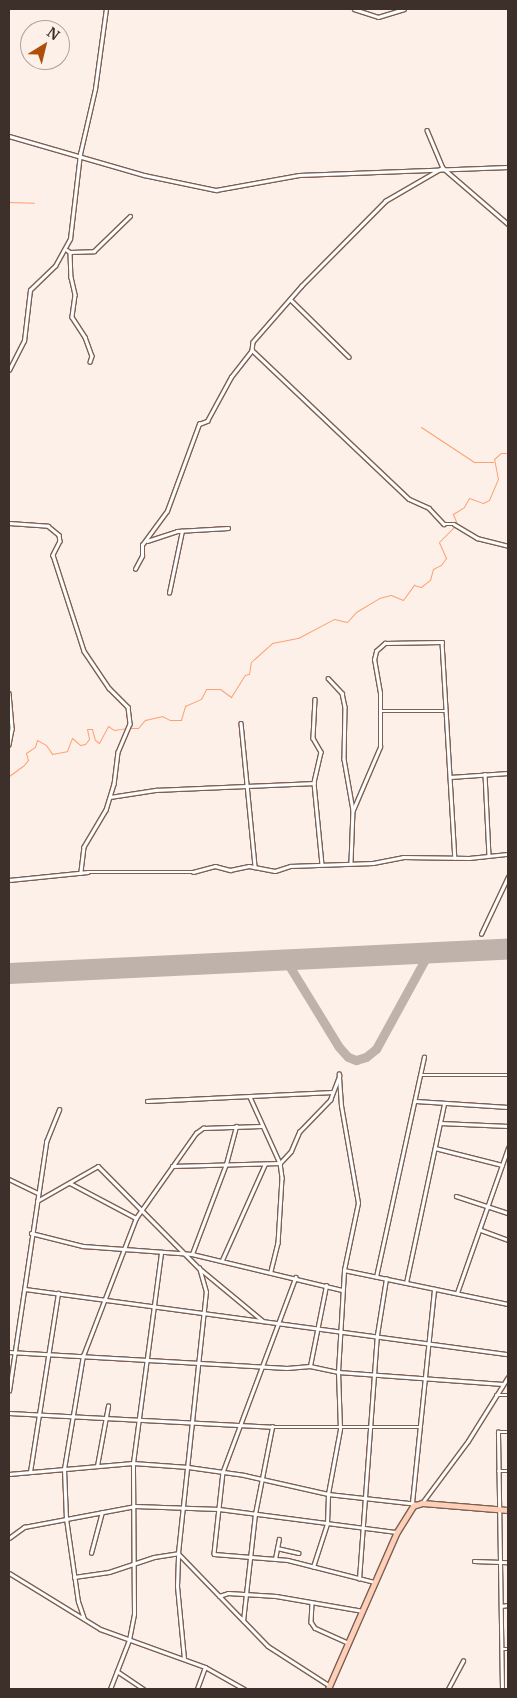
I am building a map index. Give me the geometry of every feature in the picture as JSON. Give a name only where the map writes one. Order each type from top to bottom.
[{"type":"main road","points":[[329,1687],[397,1532],[417,1503],[508,1510]]},
{"type":"street","points":[[90,362],[92,356],[85,337],[72,317],[75,295],[68,251],[80,154],[98,72],[106,9]]},
{"type":"street","points":[[354,9],[378,18],[404,9]]},
{"type":"street","points":[[427,130],[443,168],[508,224]]},
{"type":"street","points":[[9,136],[80,154],[144,175],[216,190],[299,175],[508,167]]},
{"type":"street","points":[[135,569],[146,541],[167,511],[199,424],[207,421],[231,377],[252,350],[253,342],[317,270],[386,201],[443,168]]},
{"type":"street","points":[[9,370],[24,340],[30,290],[68,251],[94,251],[130,216]]},
{"type":"street","points":[[292,300],[349,357]]},
{"type":"street","points":[[252,350],[409,499],[429,508],[444,524],[456,525],[482,540],[508,546]]},
{"type":"street","points":[[9,523],[48,526],[59,535],[60,541],[54,555],[84,651],[109,688],[126,702],[128,726],[118,752],[110,797],[84,847],[81,873]]},
{"type":"street","points":[[146,541],[182,531],[228,528]]},
{"type":"street","points":[[169,593],[182,531]]},
{"type":"street","points":[[353,810],[366,777],[378,759],[382,736],[374,660],[379,646],[437,640],[444,645],[455,858]]},
{"type":"street","points":[[328,678],[342,693],[345,707],[344,759],[353,810],[351,864]]},
{"type":"street","points":[[9,693],[12,729],[9,745]]},
{"type":"street","points":[[315,699],[313,738],[322,752],[314,783],[322,864]]},
{"type":"street","points":[[380,711],[446,711]]},
{"type":"street","points":[[241,723],[255,867]]},
{"type":"street","points":[[450,777],[508,773]]},
{"type":"street","points":[[485,774],[489,855]]},
{"type":"street","points":[[110,797],[166,790],[246,788],[287,782],[314,783]]},
{"type":"street","points":[[9,880],[81,873],[193,872],[215,866],[230,870],[255,867],[275,871],[322,864],[351,864],[403,857],[455,858],[508,854]]},
{"type":"street","points":[[482,934],[508,877]]},
{"type":"street","points":[[376,1277],[397,1173],[416,1101],[424,1057]]},
{"type":"street","points":[[172,1166],[280,1163],[291,1151],[299,1132],[330,1100],[339,1074],[358,1203],[344,1270],[342,1290],[338,1372],[340,1429],[328,1494],[327,1524],[313,1567]]},
{"type":"street","points":[[421,1075],[508,1075]]},
{"type":"street","points":[[147,1101],[334,1092]]},
{"type":"street","points":[[250,1096],[261,1126],[280,1163],[282,1178],[278,1243],[272,1271]]},
{"type":"street","points":[[416,1101],[508,1107]]},
{"type":"street","points":[[406,1283],[444,1104]]},
{"type":"street","points":[[9,1391],[46,1142],[59,1110]]},
{"type":"street","points":[[440,1123],[508,1126]]},
{"type":"street","points":[[84,1619],[74,1577],[66,1519],[64,1469],[83,1356],[126,1251],[136,1218],[172,1166],[203,1128],[237,1125],[261,1126]]},
{"type":"street","points":[[192,1254],[226,1164],[237,1125]]},
{"type":"street","points":[[434,1148],[502,1165]]},
{"type":"street","points":[[457,1293],[481,1230],[508,1148]]},
{"type":"street","points":[[222,1260],[265,1164]]},
{"type":"street","points":[[37,1200],[98,1166],[198,1268],[263,1321]]},
{"type":"street","points":[[9,1179],[38,1193]]},
{"type":"street","points":[[70,1183],[136,1218]]},
{"type":"street","points":[[456,1196],[488,1209],[508,1213]]},
{"type":"street","points":[[481,1230],[508,1240]]},
{"type":"street","points":[[31,1233],[83,1246],[126,1251],[192,1254],[272,1271],[342,1290]]},
{"type":"street","points":[[110,1689],[129,1640],[134,1614],[135,1506],[133,1464],[162,1253]]},
{"type":"street","points":[[184,1659],[177,1586],[178,1553],[206,1292],[198,1268]]},
{"type":"street","points":[[344,1270],[508,1304]]},
{"type":"street","points":[[296,1277],[223,1472],[214,1554],[275,1559],[376,1582]]},
{"type":"street","points":[[359,1579],[363,1497],[371,1428],[377,1335],[386,1279]]},
{"type":"street","points":[[310,1366],[327,1286]]},
{"type":"street","points":[[417,1503],[419,1427],[426,1341],[434,1288]]},
{"type":"street","points":[[25,1289],[204,1314],[426,1341],[508,1354]]},
{"type":"street","points":[[30,1472],[37,1415],[58,1293]]},
{"type":"street","points":[[9,1352],[15,1350],[199,1363],[310,1366],[338,1372],[374,1373],[503,1384]]},
{"type":"street","points":[[417,1503],[464,1448],[508,1377]]},
{"type":"street","points":[[496,1395],[508,1395]]},
{"type":"street","points":[[97,1466],[108,1406]]},
{"type":"street","points":[[9,1413],[272,1427],[340,1429],[419,1427]]},
{"type":"street","points":[[243,1621],[255,1514],[272,1427]]},
{"type":"street","points":[[502,1689],[498,1432],[508,1432]]},
{"type":"street","points":[[9,1474],[133,1464],[188,1466],[262,1479],[328,1494],[417,1503]]},
{"type":"street","points":[[498,1471],[508,1471]]},
{"type":"street","points":[[9,1538],[24,1527],[102,1512],[135,1506],[182,1505],[397,1532]]},
{"type":"street","points":[[91,1553],[102,1512]]},
{"type":"street","points":[[275,1559],[279,1539]]},
{"type":"street","points":[[277,1548],[298,1553]]},
{"type":"street","points":[[74,1577],[109,1572],[134,1563],[178,1553]]},
{"type":"street","points":[[178,1553],[268,1646],[329,1687]]},
{"type":"street","points":[[474,1561],[508,1562]]},
{"type":"street","points":[[9,1573],[84,1619],[129,1640],[205,1667],[244,1689]]},
{"type":"street","points":[[219,1596],[245,1593],[363,1611]]},
{"type":"street","points":[[312,1603],[311,1622],[315,1628],[349,1643]]},
{"type":"street","points":[[502,1606],[508,1606]]},
{"type":"street","points":[[502,1649],[508,1649]]},
{"type":"street","points":[[448,1689],[463,1660]]},
{"type":"street","points":[[197,1689],[205,1667]]},
{"type":"street","points":[[117,1672],[144,1689]]},
{"type":"waterway","points":[[9,202],[34,203]]},
{"type":"waterway","points":[[421,427],[474,462],[493,462]]},
{"type":"waterway","points":[[130,728],[138,728],[145,720],[162,716],[170,720],[181,720],[185,706],[201,699],[206,689],[220,689],[231,697],[245,675],[249,674],[251,662],[272,643],[298,638],[334,619],[347,622],[356,612],[379,598],[391,595],[403,600],[414,585],[421,587],[430,580],[433,569],[441,565],[446,558],[439,542],[457,524],[453,514],[464,507],[469,498],[483,503],[489,500],[498,479],[494,459],[501,453],[508,453]]},
{"type":"waterway","points":[[9,776],[28,760],[26,753],[35,747],[37,740],[46,745],[52,754],[67,751],[72,738],[80,745],[85,744],[89,739],[87,729],[92,729],[95,740],[99,743],[108,726],[114,730],[126,728]]},
{"type":"taxiway","points":[[285,959],[339,1047],[348,1057],[356,1060],[366,1057],[376,1049],[429,952]]},
{"type":"runway","points":[[9,973],[508,949]]}]
